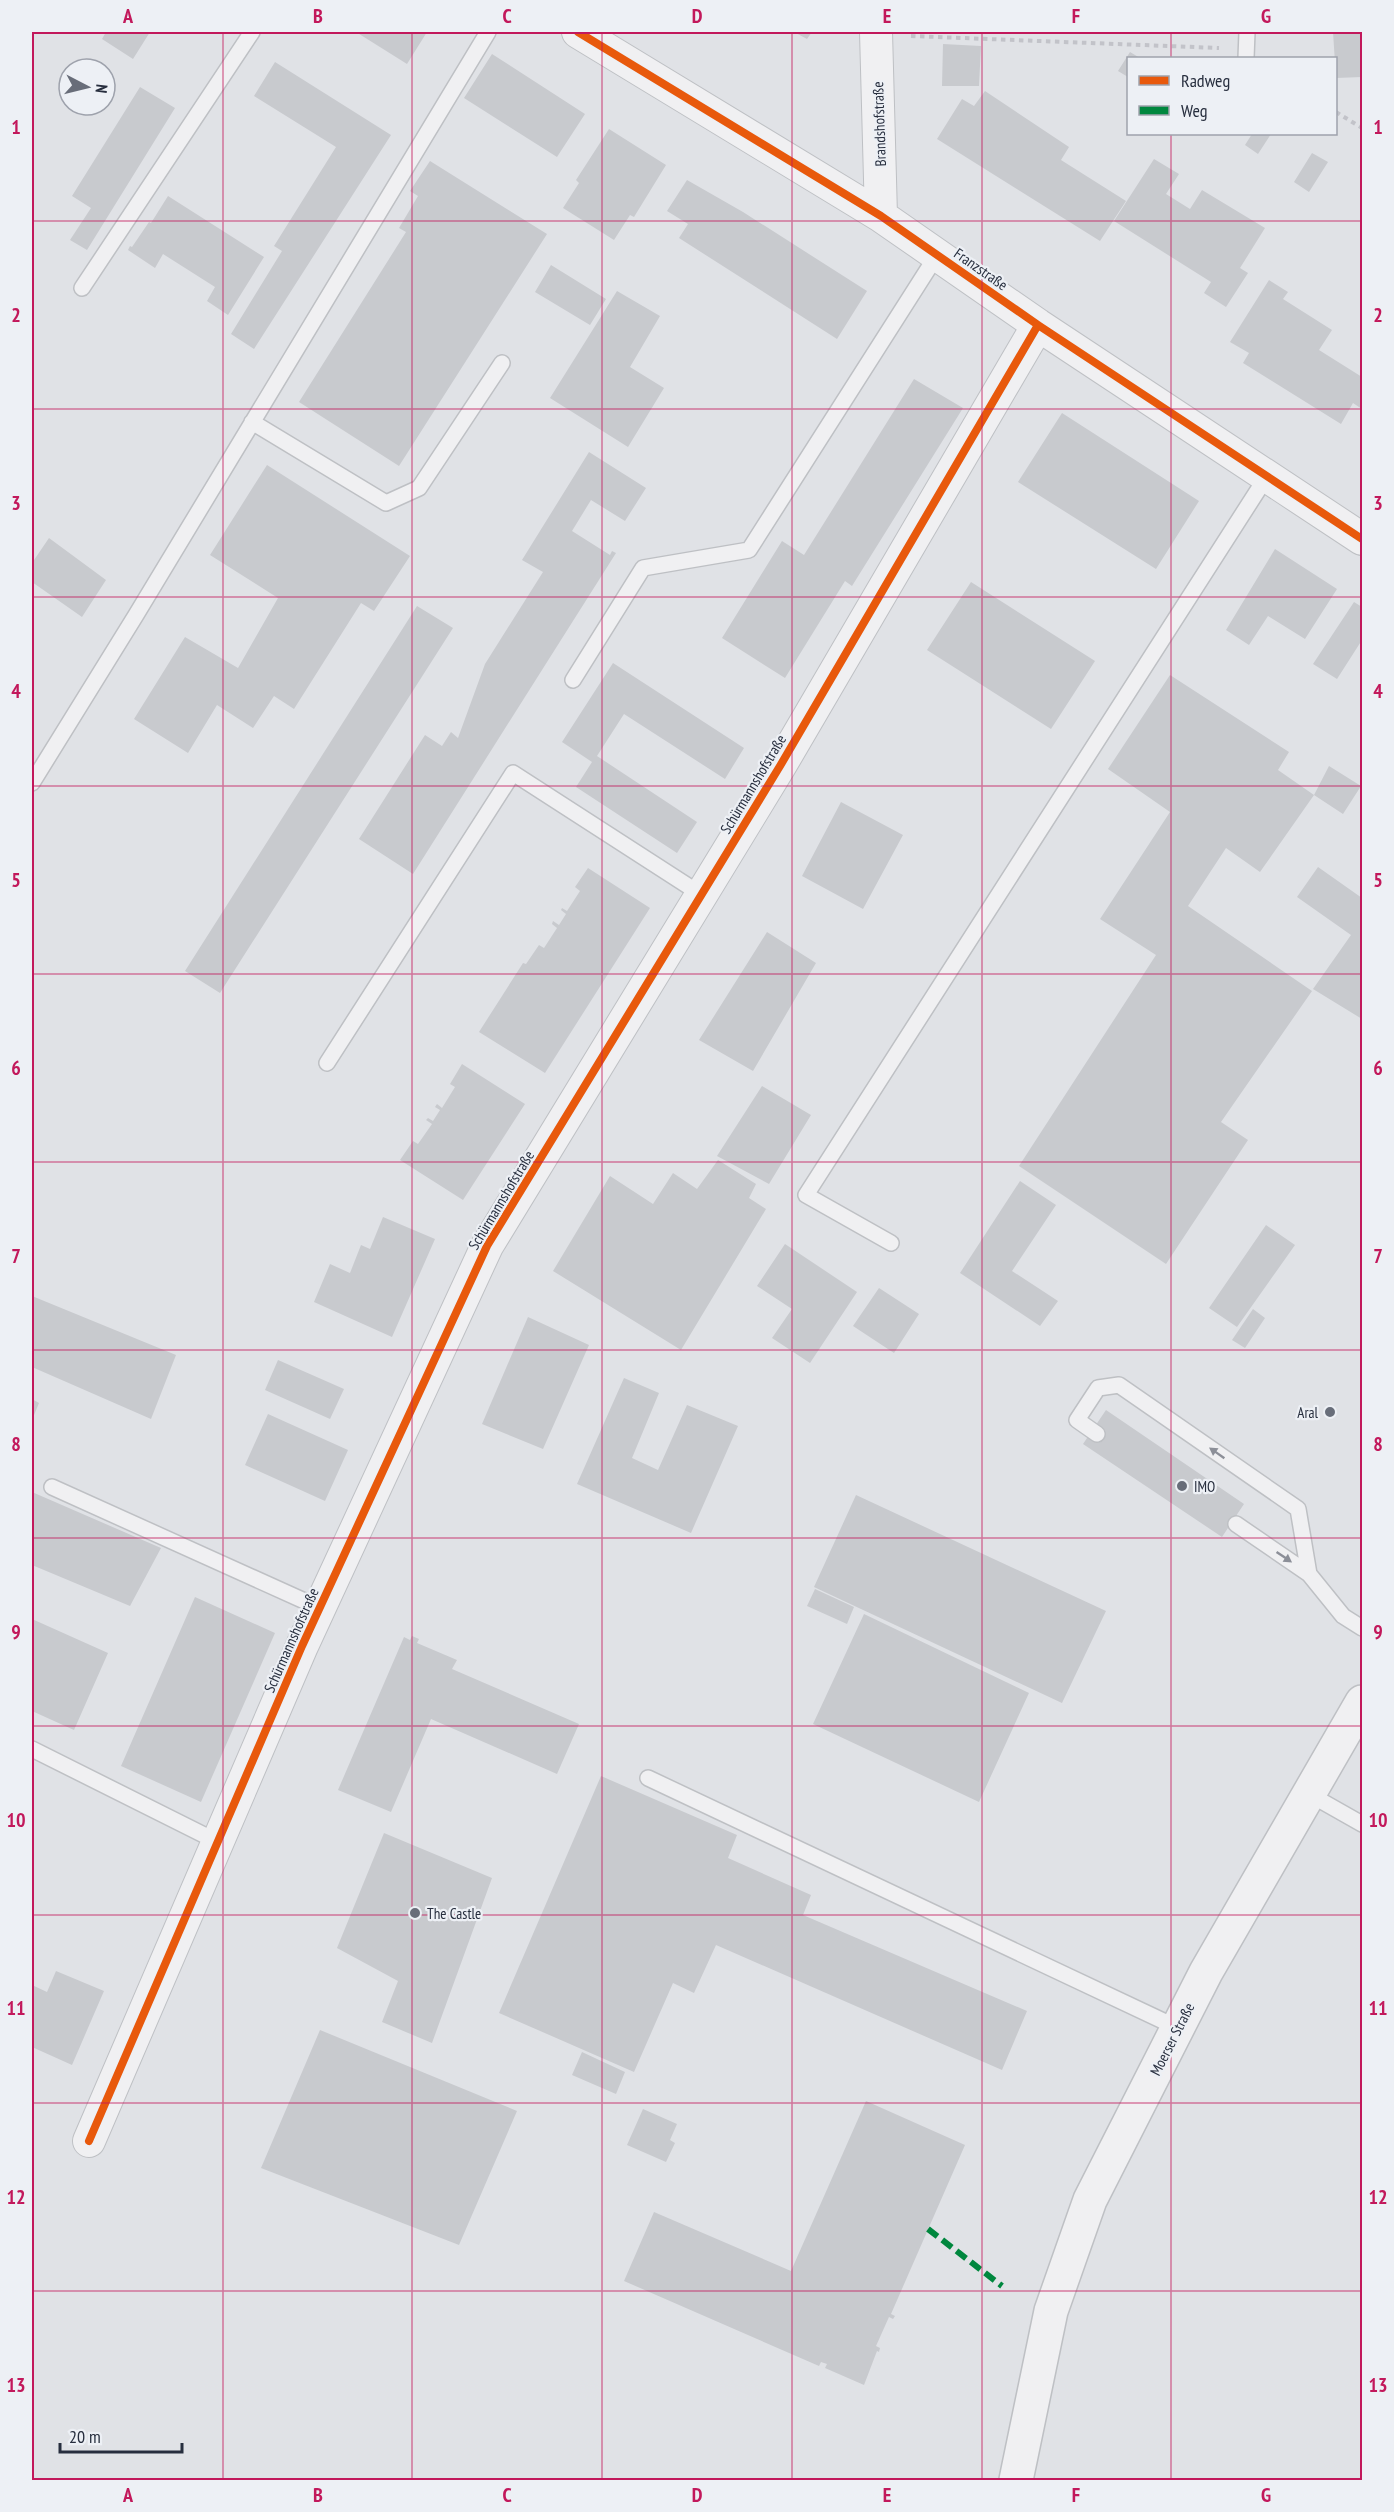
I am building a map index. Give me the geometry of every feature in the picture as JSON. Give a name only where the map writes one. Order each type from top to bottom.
[{"type":"street","name":"Franzstraße","points":[[578,32],[881,216],[1038,325],[1362,538]]},
{"type":"street","name":"Brandshofstraße","points":[[876,33],[881,216]]},
{"type":"street","name":"Schürmannshofstraße","points":[[89,2141],[320,1608],[487,1246],[780,766],[1038,325]]},
{"type":"street","name":"Moerser Straße","points":[[1016,2481],[1052,2311],[1090,2200],[1206,1972],[1362,1702]]},
{"type":"street","name":"Moerser Straße","points":[[1031,2481],[1032,2398]]},
{"type":"lane","points":[[82,288],[252,32]]},
{"type":"lane","points":[[32,783],[488,32]]},
{"type":"lane","points":[[1246,54],[1247,32]]},
{"type":"lane","points":[[573,680],[643,568],[749,550],[937,255]]},
{"type":"lane","points":[[252,422],[386,503],[419,488],[502,363]]},
{"type":"lane","points":[[891,1243],[806,1195],[1267,476]]},
{"type":"lane","points":[[327,1063],[513,773],[702,894]]},
{"type":"lane","points":[[1097,1434],[1077,1420],[1098,1388],[1119,1385],[1298,1509],[1309,1574]]},
{"type":"lane","points":[[52,1487],[320,1608]]},
{"type":"lane","points":[[1236,1524],[1309,1574],[1343,1616],[1362,1628]]},
{"type":"lane","points":[[32,1749],[218,1842]]},
{"type":"lane","points":[[648,1778],[1178,2028]]},
{"type":"lane","points":[[1309,1794],[1362,1824]]},
{"type":"path","points":[[876,33],[1246,54]]},
{"type":"path","points":[[1337,113],[1362,128]]},
{"type":"building","points":[[106,32],[150,32],[133,59],[102,39]]},
{"type":"building","points":[[356,32],[427,32],[407,64]]},
{"type":"building","points":[[794,32],[812,32],[807,39]]},
{"type":"building","points":[[1069,32],[1069,34],[1046,33]]},
{"type":"building","points":[[1333,32],[1362,32],[1362,77],[1337,78],[1337,57],[1335,57]]},
{"type":"building","points":[[943,44],[981,46],[979,86],[942,86]]},
{"type":"building","points":[[1130,52],[1138,57],[1127,57],[1127,76],[1118,71]]},
{"type":"building","points":[[492,54],[585,114],[557,157],[464,98]]},
{"type":"building","points":[[275,62],[391,135],[254,349],[231,334],[282,251],[274,246],[336,147],[254,96]]},
{"type":"building","points":[[140,87],[175,108],[87,250],[70,240],[91,208],[72,196]]},
{"type":"building","points":[[985,91],[1069,147],[1061,160],[1126,201],[1100,241],[937,139],[962,99],[974,106]]},
{"type":"building","points":[[609,129],[666,165],[634,217],[630,215],[614,240],[563,208],[579,183],[576,180]]},
{"type":"building","points":[[1251,135],[1270,135],[1258,154],[1245,145]]},
{"type":"building","points":[[1312,153],[1328,162],[1309,192],[1294,182]]},
{"type":"building","points":[[1154,159],[1179,174],[1166,194],[1190,209],[1202,190],[1265,228],[1240,268],[1248,273],[1226,307],[1204,293],[1211,282],[1114,221]]},
{"type":"building","points":[[430,161],[547,234],[399,466],[299,402],[406,232],[399,228],[418,196],[410,191]]},
{"type":"building","points":[[687,180],[743,212],[867,291],[837,339],[679,238],[688,224],[667,211]]},
{"type":"building","points":[[168,196],[264,257],[228,315],[207,301],[215,287],[163,254],[155,268],[128,250],[149,222],[151,223]]},
{"type":"building","points":[[551,265],[606,299],[590,325],[535,292]]},
{"type":"building","points":[[1269,280],[1288,292],[1283,299],[1332,330],[1319,350],[1362,377],[1362,409],[1353,403],[1341,424],[1243,363],[1249,353],[1230,342]]},
{"type":"building","points":[[617,291],[660,316],[630,367],[664,388],[628,447],[550,398]]},
{"type":"building","points":[[914,379],[963,408],[852,586],[845,581],[785,678],[722,638],[782,541],[804,555]]},
{"type":"building","points":[[1062,413],[1199,501],[1156,569],[1018,482]]},
{"type":"building","points":[[589,452],[646,488],[625,521],[591,500],[572,531],[610,555],[612,551],[616,553],[413,874],[359,839],[425,735],[442,746],[451,732],[458,738],[485,664],[543,572],[522,560]]},
{"type":"building","points":[[267,465],[410,556],[374,611],[361,603],[294,709],[274,696],[253,728],[217,705],[188,753],[134,719],[185,637],[238,668],[278,598],[210,555]]},
{"type":"building","points":[[49,538],[106,580],[82,617],[32,582],[32,563]]},
{"type":"building","points":[[1275,549],[1337,589],[1305,639],[1268,616],[1249,645],[1226,630]]},
{"type":"building","points":[[971,582],[1095,661],[1051,729],[927,650]]},
{"type":"building","points":[[1354,602],[1362,607],[1362,640],[1337,679],[1313,664]]},
{"type":"building","points":[[417,606],[453,628],[220,993],[185,971]]},
{"type":"building","points":[[613,663],[744,748],[725,779],[624,714],[597,756],[697,822],[677,853],[576,787],[592,762],[562,742]]},
{"type":"building","points":[[1170,675],[1289,752],[1278,770],[1314,795],[1260,872],[1226,848],[1188,906],[1312,991],[1221,1122],[1248,1140],[1166,1264],[1019,1166],[1156,955],[1100,919],[1170,812],[1108,769]]},
{"type":"building","points":[[1329,766],[1361,786],[1343,814],[1314,795]]},
{"type":"building","points":[[841,802],[903,835],[863,909],[802,876]]},
{"type":"building","points":[[1318,867],[1362,898],[1362,1019],[1313,989],[1351,935],[1297,897]]},
{"type":"building","points":[[588,868],[650,908],[545,1073],[479,1032],[523,963],[526,964],[539,945],[544,948],[557,928],[552,924],[553,921],[559,925],[566,914],[561,910],[562,908],[567,911],[580,891],[575,887]]},
{"type":"building","points":[[767,932],[816,963],[753,1071],[699,1040]]},
{"type":"building","points":[[462,1064],[525,1104],[463,1200],[400,1160],[413,1141],[418,1144],[432,1124],[426,1120],[428,1118],[433,1121],[440,1110],[435,1107],[437,1104],[442,1108],[455,1087],[450,1084]]},
{"type":"building","points":[[762,1086],[811,1115],[769,1184],[717,1156]]},
{"type":"building","points":[[718,1160],[756,1184],[749,1198],[766,1209],[681,1350],[553,1271],[610,1176],[653,1204],[673,1173],[697,1189]]},
{"type":"building","points":[[1020,1181],[1056,1205],[1012,1271],[1058,1301],[1040,1326],[960,1273]]},
{"type":"building","points":[[383,1217],[435,1239],[392,1337],[314,1302],[330,1264],[350,1273],[361,1245],[370,1249]]},
{"type":"building","points":[[1266,1225],[1295,1245],[1237,1327],[1209,1308]]},
{"type":"building","points":[[785,1244],[857,1292],[810,1363],[772,1338],[792,1309],[757,1286]]},
{"type":"building","points":[[879,1288],[919,1314],[894,1353],[853,1326]]},
{"type":"building","points":[[32,1296],[176,1355],[151,1419],[32,1367]]},
{"type":"building","points":[[1253,1309],[1265,1318],[1245,1348],[1232,1340]]},
{"type":"building","points":[[528,1317],[589,1345],[543,1449],[482,1424]]},
{"type":"building","points":[[278,1360],[344,1389],[330,1419],[265,1390]]},
{"type":"building","points":[[624,1378],[659,1393],[632,1458],[658,1470],[687,1405],[738,1426],[691,1533],[577,1484]]},
{"type":"building","points":[[32,1399],[39,1403],[32,1420]]},
{"type":"building","name":"IMO","points":[[1106,1410],[1244,1504],[1222,1537],[1083,1444]]},
{"type":"building","points":[[268,1414],[348,1450],[325,1501],[245,1465]]},
{"type":"building","points":[[32,1492],[161,1548],[130,1606],[32,1565]]},
{"type":"building","points":[[856,1495],[1106,1611],[1062,1703],[814,1587]]},
{"type":"building","points":[[815,1589],[854,1607],[847,1624],[807,1606]]},
{"type":"building","points":[[195,1597],[275,1633],[201,1802],[121,1766]]},
{"type":"building","points":[[864,1614],[1029,1693],[979,1802],[813,1724]]},
{"type":"building","points":[[32,1619],[108,1653],[74,1730],[32,1711]]},
{"type":"building","points":[[412,1636],[419,1639],[417,1643],[457,1660],[452,1669],[579,1724],[557,1774],[431,1719],[391,1812],[338,1790],[404,1637],[410,1640]]},
{"type":"building","points":[[601,1776],[737,1835],[728,1858],[811,1895],[803,1915],[1027,2011],[1002,2070],[716,1945],[694,1993],[673,1983],[634,2072],[499,2013]]},
{"type":"building","name":"The Castle","points":[[384,1833],[492,1878],[432,2043],[382,2022],[398,1981],[337,1948]]},
{"type":"building","points":[[56,1971],[104,1991],[72,2065],[32,2047],[32,1985],[47,1992]]},
{"type":"building","points":[[320,2030],[517,2111],[459,2245],[261,2168]]},
{"type":"building","points":[[582,2052],[625,2072],[616,2094],[572,2075]]},
{"type":"building","points":[[866,2101],[965,2145],[891,2314],[895,2316],[893,2319],[889,2317],[876,2346],[880,2348],[879,2352],[877,2351],[864,2385],[825,2368],[827,2364],[821,2362],[819,2366],[624,2281],[654,2212],[791,2271]]},
{"type":"building","points":[[643,2109],[677,2124],[670,2140],[675,2143],[666,2162],[627,2145]]},
{"type":"marked path","points":[[928,2229],[1002,2286]]},
{"type":"cycle path","points":[[578,32],[881,216],[1038,325],[1362,539]]},
{"type":"cycle path","points":[[89,2141],[302,1646],[487,1246],[780,766],[1038,325]]},
{"type":"place","name":"Aral","points":[[1330,1412]]},
{"type":"place","name":"IMO","points":[[1182,1486]]},
{"type":"place","name":"The Castle","points":[[415,1913]]}]
